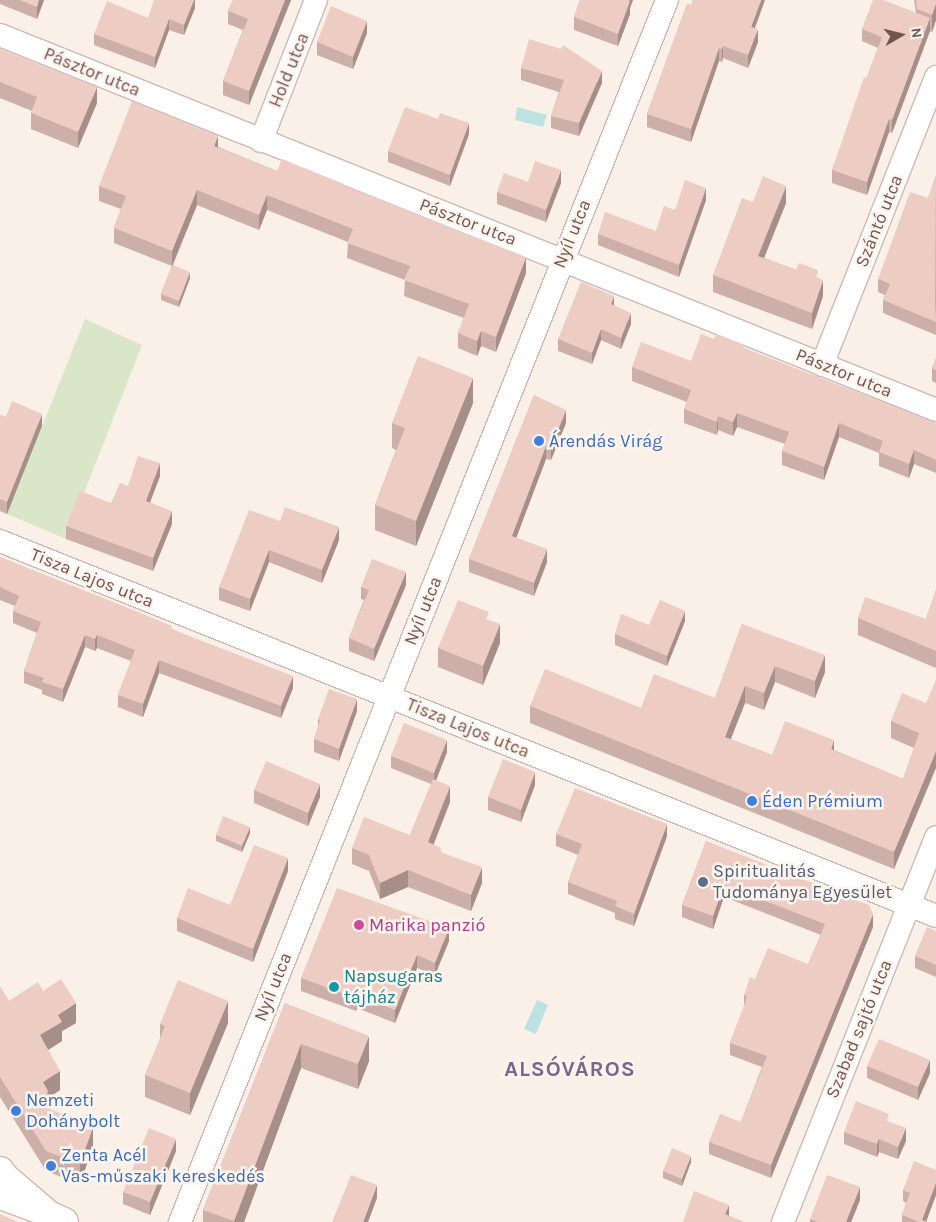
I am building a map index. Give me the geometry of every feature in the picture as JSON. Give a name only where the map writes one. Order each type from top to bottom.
[{"type":"street","name":"Hold utca","points":[[261,141],[316,0]]},
{"type":"street","name":"Nyíl utca","points":[[180,1222],[562,258],[667,0]]},
{"type":"street","name":"Pásztor utca","points":[[0,35],[261,141],[562,258],[936,410]]},
{"type":"street","name":"Szántó utca","points":[[822,365],[936,77]]},
{"type":"street","name":"Tisza Lajos utca","points":[[0,540],[936,916]]},
{"type":"street","name":"Szabad sajtó utca","points":[[783,1222],[936,837]]},
{"type":"street","points":[[0,1171],[57,1219]]},
{"type":"street","points":[[0,1198],[57,1219]]},
{"type":"green space","points":[[85,319],[142,345],[66,539],[7,514]]},
{"type":"water","points":[[517,107],[547,115],[543,127],[515,120]]},
{"type":"water","points":[[537,1000],[548,1005],[536,1034],[524,1029]]},
{"type":"building","points":[[20,0],[39,0],[37,7]]},
{"type":"building","points":[[154,0],[194,0],[184,25],[169,19],[155,57],[94,34],[107,1],[148,18]]},
{"type":"building","points":[[233,0],[285,0],[249,91],[223,81],[248,19],[228,11]]},
{"type":"building","points":[[580,0],[630,1],[618,34],[574,17]]},
{"type":"building","points":[[693,0],[761,0],[751,27],[758,29],[748,55],[723,46],[722,49],[719,48],[691,129],[647,114],[687,4],[691,5]]},
{"type":"building","points":[[873,0],[883,0],[930,18],[892,120],[889,119],[867,182],[832,170],[864,77],[867,78],[882,37],[862,29]]},
{"type":"building","points":[[916,0],[936,0],[932,15],[917,9]]},
{"type":"building","points":[[331,6],[367,21],[353,57],[317,42]]},
{"type":"building","points":[[529,39],[561,49],[563,45],[602,71],[579,123],[551,116],[564,80],[521,68]]},
{"type":"building","points":[[0,49],[97,87],[78,132],[31,113],[37,97],[0,82]]},
{"type":"building","points":[[132,101],[218,136],[214,146],[277,171],[282,159],[526,257],[496,337],[481,331],[477,341],[458,333],[469,304],[404,280],[410,266],[347,243],[353,229],[267,195],[259,215],[197,190],[172,251],[114,228],[126,196],[99,186]]},
{"type":"building","points":[[405,107],[438,119],[440,113],[469,123],[450,175],[388,151]]},
{"type":"building","points":[[535,161],[561,170],[546,210],[497,192],[504,173],[528,182]]},
{"type":"building","points":[[763,176],[786,186],[758,256],[796,270],[799,263],[818,270],[816,277],[823,280],[812,313],[713,275],[742,198],[753,202]]},
{"type":"building","points":[[936,176],[936,322],[883,300],[890,284],[878,279],[910,192],[928,198]]},
{"type":"building","points":[[685,180],[706,188],[679,265],[598,234],[605,212],[656,231],[664,206],[675,210]]},
{"type":"building","points":[[172,265],[190,272],[179,301],[161,294]]},
{"type":"building","points":[[581,282],[614,296],[611,304],[631,313],[621,338],[601,329],[592,353],[558,339]]},
{"type":"building","points":[[701,334],[714,339],[716,334],[745,345],[744,348],[936,423],[936,460],[914,450],[909,464],[879,452],[883,441],[839,423],[824,467],[782,451],[789,432],[737,413],[733,422],[718,416],[717,422],[684,409],[691,390],[632,367],[641,342],[691,361]]},
{"type":"building","points":[[418,356],[473,378],[416,521],[375,505],[405,428],[392,423]]},
{"type":"building","points":[[936,358],[936,370],[932,368]]},
{"type":"building","points":[[534,395],[566,410],[551,448],[546,446],[512,536],[547,549],[534,583],[469,559]]},
{"type":"building","points":[[12,401],[42,414],[7,502],[0,499],[0,415],[6,417]]},
{"type":"building","points":[[138,456],[160,463],[146,501],[172,511],[153,558],[66,526],[80,491],[111,503],[120,483],[128,486]]},
{"type":"building","points":[[285,507],[339,527],[322,570],[269,550],[250,599],[219,587],[249,510],[280,521]]},
{"type":"building","points":[[0,557],[172,626],[171,629],[293,676],[281,706],[159,660],[143,704],[118,695],[135,650],[97,635],[95,639],[85,635],[63,689],[42,682],[44,678],[24,671],[41,622],[13,611],[19,596],[0,587]]},
{"type":"building","points":[[372,559],[406,572],[374,649],[349,638],[369,590],[361,587]]},
{"type":"building","points":[[936,590],[936,651],[858,618],[865,597],[926,619]]},
{"type":"building","points":[[458,600],[489,612],[486,619],[500,624],[483,666],[438,648]]},
{"type":"building","points":[[660,600],[685,611],[667,656],[615,634],[621,614],[649,625]]},
{"type":"building","points":[[742,624],[825,655],[815,681],[775,666],[764,693],[745,686],[725,737],[772,755],[785,721],[834,740],[831,749],[903,779],[919,733],[891,721],[902,693],[926,703],[936,680],[936,751],[894,852],[530,706],[545,669],[641,708],[654,674],[715,698]]},
{"type":"building","points":[[329,689],[357,699],[339,749],[314,739],[320,720],[318,719]]},
{"type":"building","points":[[404,723],[447,740],[434,773],[391,756]]},
{"type":"building","points":[[503,759],[535,772],[521,810],[488,797]]},
{"type":"building","points":[[266,761],[320,784],[308,813],[254,790]]},
{"type":"building","points":[[433,779],[450,786],[428,842],[441,848],[440,852],[482,867],[471,895],[408,870],[380,883],[369,855],[352,848],[364,817],[410,835]]},
{"type":"building","points":[[575,788],[667,824],[634,914],[615,906],[617,901],[568,882],[582,844],[556,834]]},
{"type":"building","points":[[223,816],[250,827],[242,846],[216,835]]},
{"type":"building","points":[[706,841],[869,905],[873,914],[771,1165],[709,1142],[720,1114],[741,1122],[767,1056],[730,1043],[747,997],[744,995],[750,977],[755,979],[768,948],[808,964],[825,924],[724,885],[713,916],[682,905]]},
{"type":"building","points":[[254,845],[288,858],[253,949],[177,918],[188,888],[230,905]]},
{"type":"building","points":[[337,888],[449,928],[435,963],[417,955],[395,1010],[357,995],[356,998],[301,978]]},
{"type":"building","points":[[927,927],[936,931],[936,965],[915,956]]},
{"type":"building","points":[[61,979],[76,1003],[58,1015],[62,1022],[40,1035],[60,1071],[43,1082],[48,1091],[43,1106],[93,1127],[80,1164],[46,1151],[0,1077],[0,987],[9,1001],[38,982],[43,991]]},
{"type":"building","points":[[178,980],[228,1001],[190,1093],[145,1075],[165,1026],[160,1024]]},
{"type":"building","points":[[285,1003],[369,1036],[358,1064],[301,1044],[234,1221],[203,1210]]},
{"type":"building","points":[[879,1039],[930,1060],[918,1087],[867,1066]]},
{"type":"building","points":[[856,1101],[889,1114],[887,1121],[906,1128],[898,1147],[879,1139],[877,1144],[844,1132]]},
{"type":"building","points":[[149,1128],[176,1139],[150,1202],[123,1192]]},
{"type":"building","points":[[672,1148],[691,1156],[682,1179],[663,1171]]},
{"type":"building","points":[[914,1161],[936,1170],[936,1183],[922,1220],[927,1222],[919,1222],[902,1215],[910,1193],[903,1190]]},
{"type":"building","points":[[351,1175],[377,1185],[363,1222],[332,1222]]},
{"type":"building","points":[[827,1175],[860,1187],[846,1222],[818,1222],[810,1219]]},
{"type":"building","points":[[694,1191],[729,1205],[725,1214],[745,1222],[683,1222]]},
{"type":"building","points":[[0,1214],[18,1222],[0,1222]]},
{"type":"place","name":"Árendás Virág","points":[[539,441]]},
{"type":"place","name":"Éden Prémium","points":[[752,801]]},
{"type":"place","name":"Spiritualitás Tudománya Egyesület","points":[[703,882]]},
{"type":"place","name":"Marika panzió","points":[[359,925]]},
{"type":"place","name":"Napsugaras tájház","points":[[334,987]]},
{"type":"place","name":"Nemzeti Dohánybolt","points":[[16,1111]]},
{"type":"place","name":"Zenta Acél Vas-műszaki kereskedés","points":[[51,1166]]},
{"type":"district","name":"ALSÓVÁROS","points":[[570,1070]]}]
